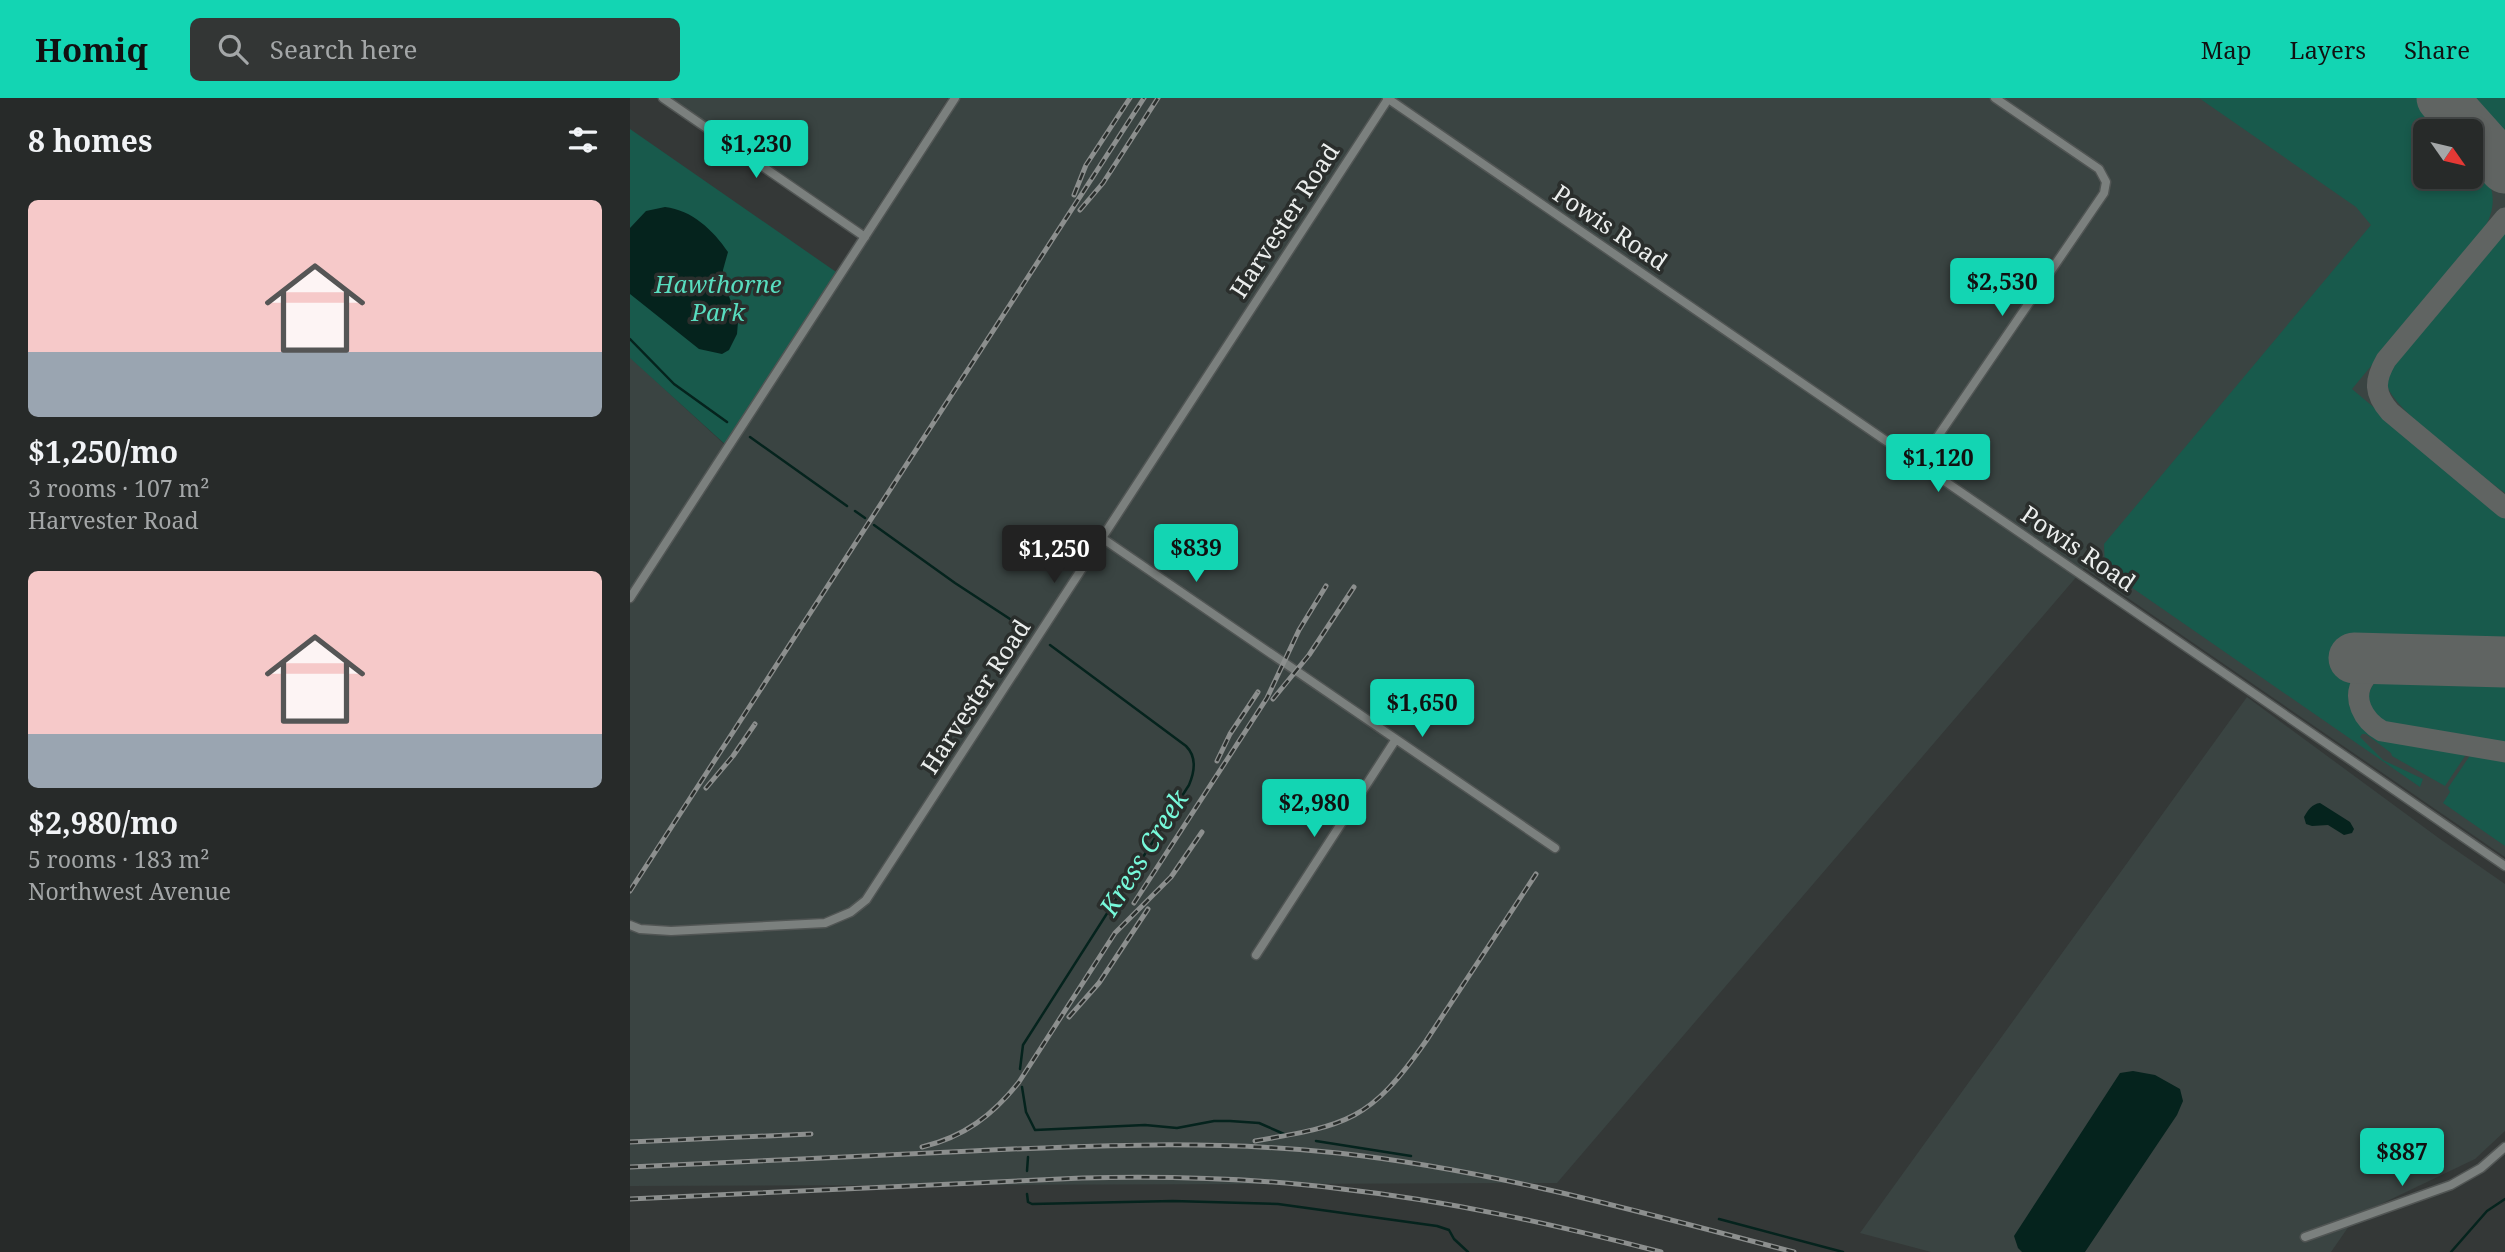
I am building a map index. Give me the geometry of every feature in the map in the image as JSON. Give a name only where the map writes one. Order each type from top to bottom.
[{"type":"street","points":[[663,98],[865,237]]},
{"type":"street","points":[[630,598],[955,98]]},
{"type":"street","name":"Powis Road","points":[[1387,98],[2505,866]]},
{"type":"street","name":"Harvester Road","points":[[630,925],[640,929],[671,931],[803,925],[825,923],[840,918],[860,905],[880,880],[1387,98]]},
{"type":"street","points":[[1919,464],[2103,197],[2106,182],[2099,169],[1995,98]]},
{"type":"street","points":[[1102,538],[1555,848]]},
{"type":"street","points":[[1256,955],[1396,739]]},
{"type":"street","points":[[2305,1237],[2451,1185],[2481,1168],[2505,1147]]},
{"type":"shaded area","points":[[671,98],[948,98],[863,229]]},
{"type":"shaded area","points":[[954,98],[2505,98],[2505,857],[2084,568],[1557,1183],[630,1186],[630,357],[726,446]]},
{"type":"shaded area","points":[[665,207],[684,212],[701,222],[728,252],[723,283],[738,322],[737,334],[729,350],[722,354],[699,349],[630,294],[630,228],[646,211]]},
{"type":"shaded area","points":[[2247,697],[2505,884],[2505,1131],[2475,1159],[2356,1216],[2331,1252],[1931,1252],[1860,1233]]},
{"type":"shaded area","points":[[2320,803],[2350,822],[2354,829],[2352,833],[2344,835],[2328,825],[2306,824],[2304,817],[2307,812]]},
{"type":"shaded area","points":[[2133,1071],[2155,1075],[2180,1089],[2183,1101],[2177,1115],[2085,1252],[2022,1252],[2014,1236],[2120,1073]]},
{"type":"green space","points":[[2199,98],[2420,98],[2439,119],[2413,119],[2413,189],[2483,189],[2483,171],[2490,183],[2493,202],[2481,234],[2352,389],[2505,518],[2505,645],[2354,641],[2351,691],[2353,707],[2359,721],[2370,731],[2401,744],[2467,753],[2445,786],[2392,756],[2366,734],[2362,734],[2360,737],[2383,760],[2423,779],[2420,787],[2105,569],[2104,544],[2371,225],[2356,207]]},
{"type":"green space","points":[[2465,98],[2505,98],[2505,139],[2491,127]]},
{"type":"green space","name":"Hawthorne Park","points":[[630,129],[839,274],[727,446],[630,358]]},
{"type":"green space","points":[[2505,232],[2505,493],[2420,424],[2392,395],[2387,384],[2402,354],[2419,332]]},
{"type":"green space","points":[[2391,675],[2505,678],[2505,742],[2387,723],[2373,711],[2369,696],[2375,683]]},
{"type":"green space","points":[[2471,754],[2505,760],[2505,846],[2443,803],[2450,792],[2448,788]]},
{"type":"waterway","name":"Kress Creek","points":[[630,339],[674,384],[727,422]]},
{"type":"waterway","name":"Kress Creek","points":[[750,437],[847,506]]},
{"type":"waterway","name":"Kress Creek","points":[[855,511],[865,518]]},
{"type":"waterway","name":"Kress Creek","points":[[874,525],[1030,632]]},
{"type":"waterway","name":"Kress Creek","points":[[1020,1069],[1023,1045],[1189,785],[1194,769],[1192,755],[1186,746],[1050,645]]},
{"type":"waterway","name":"Kress Creek","points":[[1022,1087],[1026,1112],[1035,1130]]},
{"type":"waterway","points":[[1035,1130],[1145,1125],[1177,1128],[1230,1121],[1259,1123],[1284,1134]]},
{"type":"waterway","points":[[1316,1141],[1411,1156]]},
{"type":"waterway","name":"Kress Creek","points":[[1027,1171],[1028,1157]]},
{"type":"waterway","name":"Kress Creek","points":[[1027,1194],[1028,1202],[1032,1204],[1173,1201],[1278,1204],[1437,1226],[1449,1230],[1468,1252]]},
{"type":"waterway","name":"Kress Creek","points":[[2451,1252],[2487,1211],[2505,1199]]},
{"type":"waterway","name":"Kress Creek","points":[[1719,1219],[1843,1252]]},
{"type":"taxiway","points":[[2505,161],[2494,156],[2505,173]]},
{"type":"taxiway","points":[[2505,218],[2386,360],[2378,381],[2381,399],[2390,412],[2505,508]]},
{"type":"taxiway","points":[[2386,659],[2365,678],[2359,693],[2361,708],[2375,727],[2382,731],[2505,752]]},
{"type":"runway","points":[[2442,98],[2505,168]]},
{"type":"runway","points":[[2354,658],[2505,662]]},
{"type":"railway","points":[[1074,195],[1086,165],[1130,98]]},
{"type":"railway","points":[[630,891],[1144,98]]},
{"type":"railway","points":[[1080,210],[1103,183],[1158,98]]},
{"type":"railway","points":[[1134,903],[1267,698],[1299,630],[1326,586]]},
{"type":"railway","points":[[1273,699],[1309,655],[1354,587]]},
{"type":"railway","points":[[1217,761],[1230,734],[1258,692]]},
{"type":"railway","points":[[706,788],[755,724]]},
{"type":"railway","points":[[922,1147],[964,1131],[999,1105],[1009,1094],[1115,933],[1171,877],[1202,832]]},
{"type":"railway","points":[[1255,1141],[1335,1123],[1372,1104],[1389,1088],[1426,1041],[1536,874]]},
{"type":"railway","points":[[1069,1017],[1099,983],[1148,909]]},
{"type":"railway","points":[[630,1142],[811,1134]]},
{"type":"railway","points":[[630,1167],[1109,1146],[1201,1145],[1292,1149],[1454,1170],[1568,1194],[1794,1252]]},
{"type":"railway","points":[[630,1199],[1082,1178],[1245,1180],[1310,1185],[1423,1200],[1543,1223],[1661,1252]]}]
